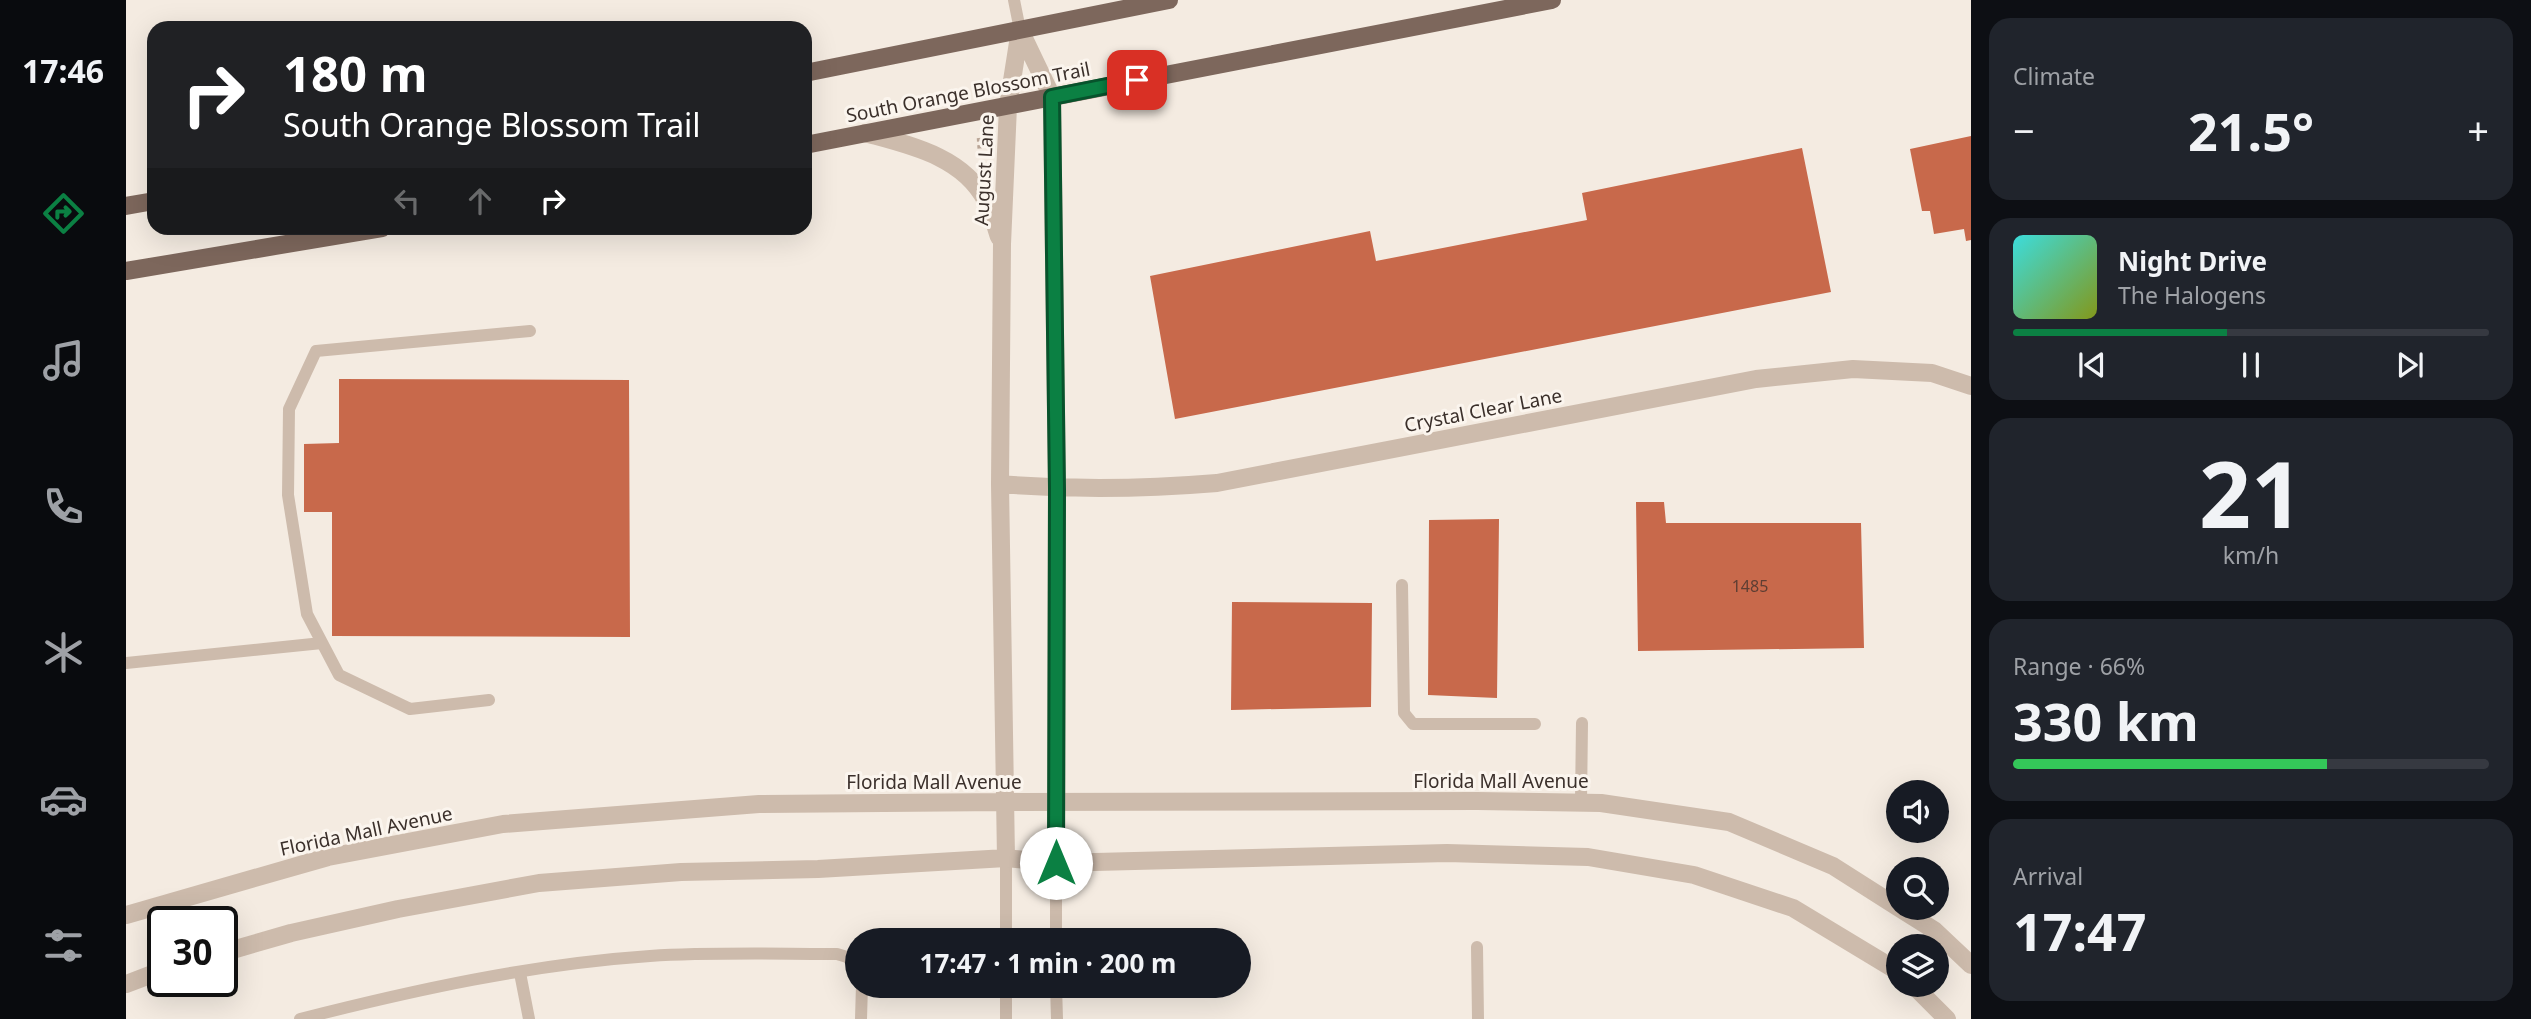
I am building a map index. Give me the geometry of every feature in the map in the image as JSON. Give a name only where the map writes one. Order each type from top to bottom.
[{"type":"main road","points":[[812,72],[1169,0]]},
{"type":"main road","name":"South Orange Blossom Trail","points":[[812,144],[1552,0]]},
{"type":"main road","points":[[126,206],[147,202]]},
{"type":"main road","points":[[126,271],[340,235]]},
{"type":"street","points":[[1020,30],[1052,97],[1057,489],[1056,863]]},
{"type":"street","name":"August Lane","points":[[1006,858],[1000,484],[1002,244],[1008,106],[1020,30]]},
{"type":"street","points":[[865,134],[913,146],[958,167],[986,201],[1002,244]]},
{"type":"street","name":"Crystal Clear Lane","points":[[1000,484],[1057,489],[1143,489],[1217,483],[1756,379],[1847,369],[1932,373],[1971,386]]},
{"type":"street","name":"Florida Mall Avenue","points":[[126,915],[328,857],[503,824],[759,804],[1601,803],[1729,822],[1833,866],[1886,900]]},
{"type":"street","points":[[238,948],[291,933],[398,909],[539,883],[681,872],[818,869],[1006,858],[1056,863],[1447,853],[1588,857],[1694,875],[1793,908],[1886,964]]},
{"type":"street","name":"Florida Mall Avenue","points":[[1918,920],[1934,930],[1971,965]]},
{"type":"street","points":[[126,984],[147,976]]},
{"type":"street","points":[[1925,997],[1947,1019]]},
{"type":"lane","points":[[1014,0],[1020,30]]},
{"type":"lane","points":[[489,700],[410,709],[339,675],[307,614],[288,495],[289,409],[316,351],[530,331]]},
{"type":"lane","points":[[1402,585],[1404,713],[1413,724],[1535,723]]},
{"type":"lane","points":[[126,663],[322,643]]},
{"type":"lane","points":[[1581,802],[1582,723]]},
{"type":"lane","points":[[1006,858],[1006,928]]},
{"type":"lane","points":[[1056,863],[1056,928]]},
{"type":"lane","points":[[1477,947],[1478,1019]]},
{"type":"lane","points":[[300,1019],[404,994],[520,973],[650,956],[837,954],[845,956]]},
{"type":"lane","points":[[520,973],[529,1019]]},
{"type":"lane","points":[[861,1019],[862,998]]},
{"type":"lane","points":[[1006,998],[1006,1019]]},
{"type":"lane","points":[[1056,998],[1057,1019]]},
{"type":"path","points":[[979,138],[980,153]]},
{"type":"building","points":[[1971,136],[1971,240],[1966,241],[1964,229],[1934,234],[1930,211],[1922,211],[1910,149]]},
{"type":"building","points":[[1802,148],[1831,292],[1175,419],[1150,276],[1370,231],[1376,261],[1587,220],[1582,193]]},
{"type":"building","points":[[339,379],[629,380],[630,637],[332,636],[332,512],[304,512],[304,444],[339,443]]},
{"type":"building","points":[[1636,502],[1664,502],[1666,523],[1861,523],[1864,648],[1638,651]]},
{"type":"building","points":[[1499,519],[1497,698],[1428,695],[1429,520]]},
{"type":"building","points":[[1232,602],[1372,603],[1371,707],[1231,710]]},
{"type":"route","points":[[1056,863],[1057,489],[1052,97],[1137,80]]}]
